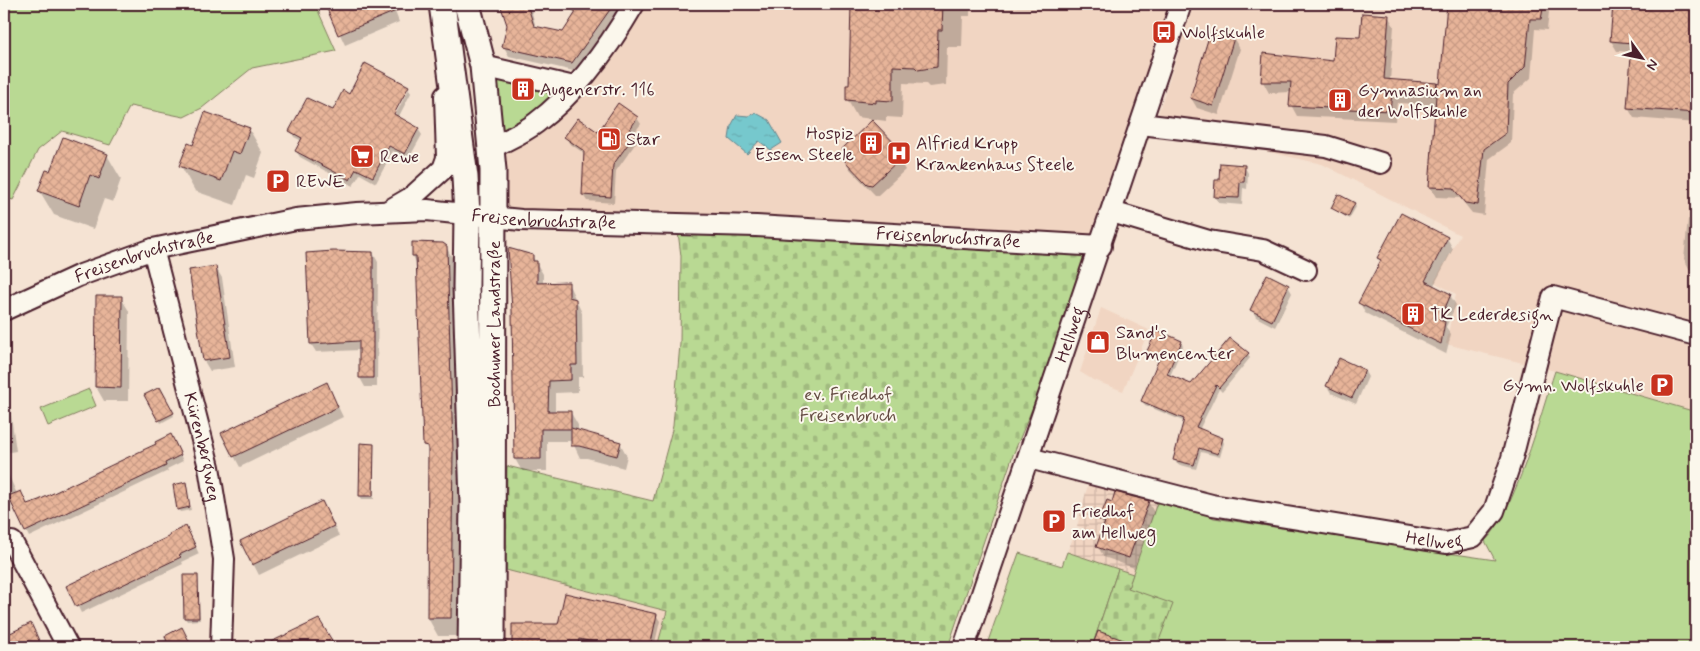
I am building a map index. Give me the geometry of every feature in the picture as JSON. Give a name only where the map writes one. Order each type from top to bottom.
[{"type":"main road","name":"Bochumer Landstraße","points":[[442,4],[453,78],[467,215],[466,287],[474,503],[472,647]]},
{"type":"main road","name":"Bochumer Landstraße","points":[[467,4],[483,66],[492,148],[492,647]]},
{"type":"street","points":[[492,148],[536,124],[574,87],[592,65],[634,4]]},
{"type":"street","name":"Hellweg","points":[[964,647],[1181,4]]},
{"type":"street","points":[[483,66],[574,87]]},
{"type":"street","name":"Bochumer Landstraße","points":[[385,212],[412,197],[443,168],[447,158],[444,98],[453,78]]},
{"type":"street","points":[[1141,124],[1326,146],[1381,163]]},
{"type":"street","name":"Freisenbruchstraße","points":[[4,310],[78,276],[154,249],[296,219],[356,213],[427,210],[493,218],[756,226],[1100,246]]},
{"type":"street","points":[[1112,212],[1209,241],[1262,250],[1306,270]]},
{"type":"street","name":"Kürenbergweg","points":[[154,249],[209,467],[224,559],[221,647]]},
{"type":"street","name":"Hellweg","points":[[1029,458],[1212,505],[1446,543],[1474,537],[1494,511],[1512,458],[1554,297],[1696,334]]},
{"type":"street","points":[[12,542],[68,647]]},
{"type":"shaded area","name":"Alfried Krupp Krankenhaus Steele","points":[[635,4],[1179,4],[1101,245],[493,218],[492,148],[536,124]]},
{"type":"shaded area","points":[[1194,4],[1696,4],[1696,412],[1555,371],[1446,344],[1456,294],[1434,282],[1460,235],[1322,164],[1154,126]]},
{"type":"shaded area","points":[[1101,308],[1149,330],[1123,391],[1093,380],[1080,372]]},
{"type":"shaded area","points":[[1090,477],[1160,494],[1133,574],[1067,552],[1074,536],[1080,536],[1083,528],[1077,526]]},
{"type":"shaded area","points":[[506,570],[667,611],[657,647],[505,647]]},
{"type":"green space","points":[[4,4],[315,4],[336,51],[252,68],[202,108],[184,117],[130,106],[110,145],[62,131],[38,150],[13,200],[4,197]]},
{"type":"green space","points":[[484,67],[572,88],[493,146]]},
{"type":"green space","name":"ev. Friedhof Freisenbruch","points":[[677,224],[1099,247],[1013,455],[948,647],[657,647],[667,611],[506,570],[507,466],[653,501],[673,426],[680,344],[681,256]]},
{"type":"green space","points":[[1555,371],[1696,412],[1696,647],[1170,647],[1158,643],[1128,588],[1160,494],[1214,518],[1495,560],[1485,541],[1507,509],[1517,486]]},
{"type":"green space","points":[[89,389],[96,406],[48,426],[41,409]]},
{"type":"green space","points":[[1067,552],[1118,569],[1092,647],[986,647],[1019,553],[1062,566]]},
{"type":"green space","points":[[1118,569],[1133,574],[1128,588],[1173,604],[1158,643],[1170,647],[1092,647]]},
{"type":"water","points":[[756,113],[769,120],[782,143],[771,150],[759,141],[747,154],[729,139],[731,126],[737,115],[749,116]]},
{"type":"building","points":[[325,4],[413,4],[338,35]]},
{"type":"building","points":[[500,4],[527,4],[534,26],[563,32],[576,12],[563,4],[614,4],[572,63],[502,47],[507,25]]},
{"type":"building","points":[[851,4],[943,4],[942,30],[938,30],[937,67],[918,70],[915,67],[893,66],[893,101],[876,100],[876,103],[846,100],[846,85],[849,85]]},
{"type":"building","name":"Gymnasium an der Wolfskuhle","points":[[1447,4],[1544,4],[1541,19],[1530,19],[1525,67],[1508,84],[1506,133],[1484,149],[1478,205],[1465,203],[1453,188],[1429,187],[1437,83],[1440,84]]},
{"type":"building","points":[[1613,4],[1696,4],[1696,113],[1627,108],[1632,43],[1610,41]]},
{"type":"building","points":[[1362,13],[1389,15],[1384,79],[1437,83],[1436,95],[1392,93],[1390,111],[1289,106],[1291,82],[1261,82],[1263,53],[1333,61],[1335,36],[1360,37]]},
{"type":"building","points":[[1211,30],[1234,38],[1213,106],[1190,98]]},
{"type":"building","points":[[365,63],[409,86],[394,114],[419,128],[405,154],[389,146],[373,177],[356,169],[350,180],[295,151],[302,138],[289,131],[307,98],[333,110],[343,90],[349,94]]},
{"type":"building","points":[[618,103],[638,117],[630,129],[636,133],[613,165],[611,197],[582,195],[584,151],[564,137],[578,118],[598,132]]},
{"type":"building","points":[[205,112],[250,128],[240,154],[232,151],[221,181],[179,166],[188,143],[193,145]]},
{"type":"building","name":"Hospiz Essen Steele","points":[[872,120],[901,150],[896,155],[900,159],[872,185],[867,184],[842,158],[847,154],[842,149]]},
{"type":"building","points":[[63,137],[108,154],[99,179],[90,175],[79,206],[38,191],[46,170],[50,171]]},
{"type":"building","points":[[1220,163],[1245,165],[1244,182],[1240,182],[1239,198],[1214,197],[1215,180],[1219,180]]},
{"type":"building","points":[[1338,194],[1355,203],[1348,217],[1331,208]]},
{"type":"building","points":[[1401,213],[1448,237],[1425,281],[1451,294],[1440,320],[1445,322],[1441,344],[1358,303],[1381,260],[1377,258]]},
{"type":"building","points":[[412,242],[443,243],[447,246],[453,451],[451,618],[427,618],[428,446],[423,445],[416,256],[412,256]]},
{"type":"building","points":[[508,248],[533,255],[533,261],[537,261],[537,283],[569,282],[569,297],[576,299],[577,365],[571,365],[571,380],[549,381],[548,411],[571,411],[571,428],[621,442],[617,456],[579,446],[571,446],[571,429],[541,429],[541,459],[514,459],[512,310]]},
{"type":"building","points":[[333,251],[373,252],[373,378],[359,378],[359,341],[310,344],[306,253]]},
{"type":"building","points":[[216,266],[230,357],[203,361],[189,270]]},
{"type":"building","points":[[1267,274],[1289,285],[1272,321],[1250,310]]},
{"type":"building","points":[[96,296],[122,296],[121,388],[95,387]]},
{"type":"building","points":[[1157,330],[1182,341],[1167,374],[1191,384],[1230,338],[1249,353],[1219,388],[1216,385],[1196,427],[1223,438],[1218,454],[1199,448],[1194,465],[1173,460],[1184,419],[1141,401],[1159,359],[1146,353]]},
{"type":"building","points":[[1339,358],[1365,370],[1352,398],[1326,386]]},
{"type":"building","points":[[327,382],[338,407],[233,457],[221,433]]},
{"type":"building","points":[[160,387],[174,413],[158,421],[144,395]]},
{"type":"building","points":[[171,434],[181,455],[165,463],[166,466],[25,532],[8,496],[21,491],[27,504],[39,500],[156,444],[155,442]]},
{"type":"building","points":[[360,443],[374,444],[373,496],[359,496]]},
{"type":"building","points":[[186,482],[190,507],[177,510],[173,485]]},
{"type":"building","points":[[1115,492],[1149,501],[1129,558],[1096,547],[1105,522],[1099,520],[1107,500],[1112,502]]},
{"type":"building","points":[[322,501],[334,526],[252,565],[240,541]]},
{"type":"building","points":[[186,526],[196,547],[179,555],[181,557],[76,607],[66,586],[170,536],[169,534]]},
{"type":"building","points":[[183,575],[198,575],[199,618],[184,618]]},
{"type":"building","points":[[565,593],[657,614],[650,647],[616,647],[579,639],[578,647],[512,647],[512,624],[558,624]]},
{"type":"building","points":[[319,619],[333,642],[323,647],[260,647]]},
{"type":"building","points":[[31,623],[42,647],[4,647],[4,636]]},
{"type":"building","points":[[182,627],[192,647],[169,647],[165,636]]},
{"type":"building","points":[[1098,631],[1138,645],[1138,647],[1092,647]]},
{"type":"place","name":"Wolfskuhle","points":[[1164,32]]},
{"type":"place","name":"Augenerstr. 116","points":[[523,89]]},
{"type":"place","name":"Gymnasium an der Wolfskuhle","points":[[1340,100]]},
{"type":"place","name":"Star","points":[[609,139]]},
{"type":"place","name":"Hospiz Essen Steele","points":[[871,143]]},
{"type":"place","name":"Alfried Krupp Krankenhaus Steele","points":[[899,153]]},
{"type":"place","name":"Rewe","points":[[362,156]]},
{"type":"place","name":"REWE","points":[[278,181]]},
{"type":"place","name":"TK Lederdesign","points":[[1413,314]]},
{"type":"place","name":"Sand's Blumencenter","points":[[1098,342]]},
{"type":"place","name":"Gymn. Wolfskuhle","points":[[1662,385]]},
{"type":"place","name":"Friedhof am Hellweg","points":[[1054,521]]}]
